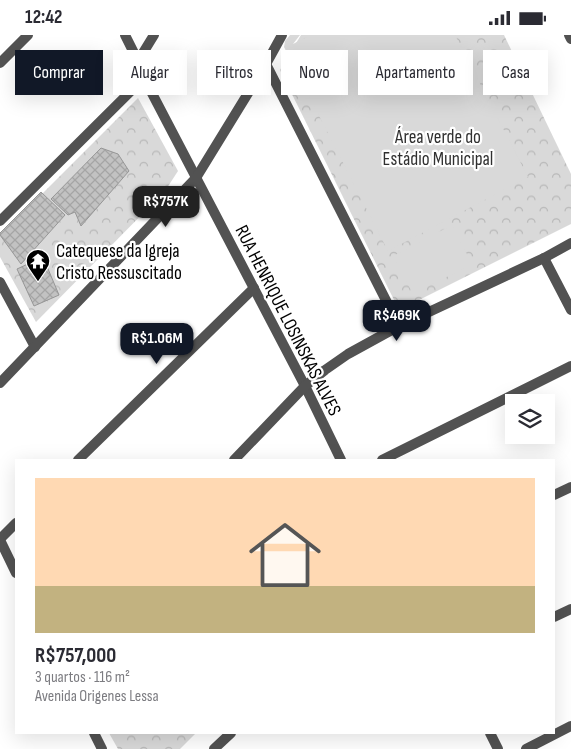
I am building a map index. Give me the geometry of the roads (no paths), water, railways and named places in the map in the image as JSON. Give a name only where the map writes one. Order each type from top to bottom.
[{"type":"street","points":[[0,63],[28,35]]},
{"type":"street","name":"RUA HENRIQUE LOSINSKAS ALVES","points":[[125,35],[132,50]]},
{"type":"street","points":[[145,50],[154,35]]},
{"type":"street","points":[[271,55],[282,35]]},
{"type":"street","points":[[569,35],[571,39]]},
{"type":"street","points":[[271,74],[399,326]]},
{"type":"street","points":[[0,221],[127,95]]},
{"type":"street","name":"RUA HENRIQUE LOSINSKAS ALVES","points":[[153,95],[305,386],[341,459]]},
{"type":"street","points":[[0,383],[196,178],[247,95]]},
{"type":"street","points":[[235,459],[305,386],[325,369],[399,326],[544,258],[571,243]]},
{"type":"street","points":[[544,258],[571,310]]},
{"type":"street","points":[[0,282],[34,347]]},
{"type":"street","points":[[79,459],[254,288]]},
{"type":"street","points":[[384,459],[571,366]]},
{"type":"street","points":[[88,450],[92,459]]},
{"type":"street","points":[[555,495],[571,487]]},
{"type":"street","points":[[15,524],[0,539],[15,571]]},
{"type":"street","points":[[555,617],[571,609]]},
{"type":"street","points":[[526,749],[571,727]]},
{"type":"street","points":[[94,734],[102,749]]},
{"type":"street","points":[[214,749],[226,734]]},
{"type":"street","points":[[490,734],[498,749]]},
{"type":"place","name":"Catequese da Igreja Cristo Ressuscitado","points":[[38,282]]},
{"type":"park label","name":"Área verde do Estádio Municipal","points":[[438,147]]}]
